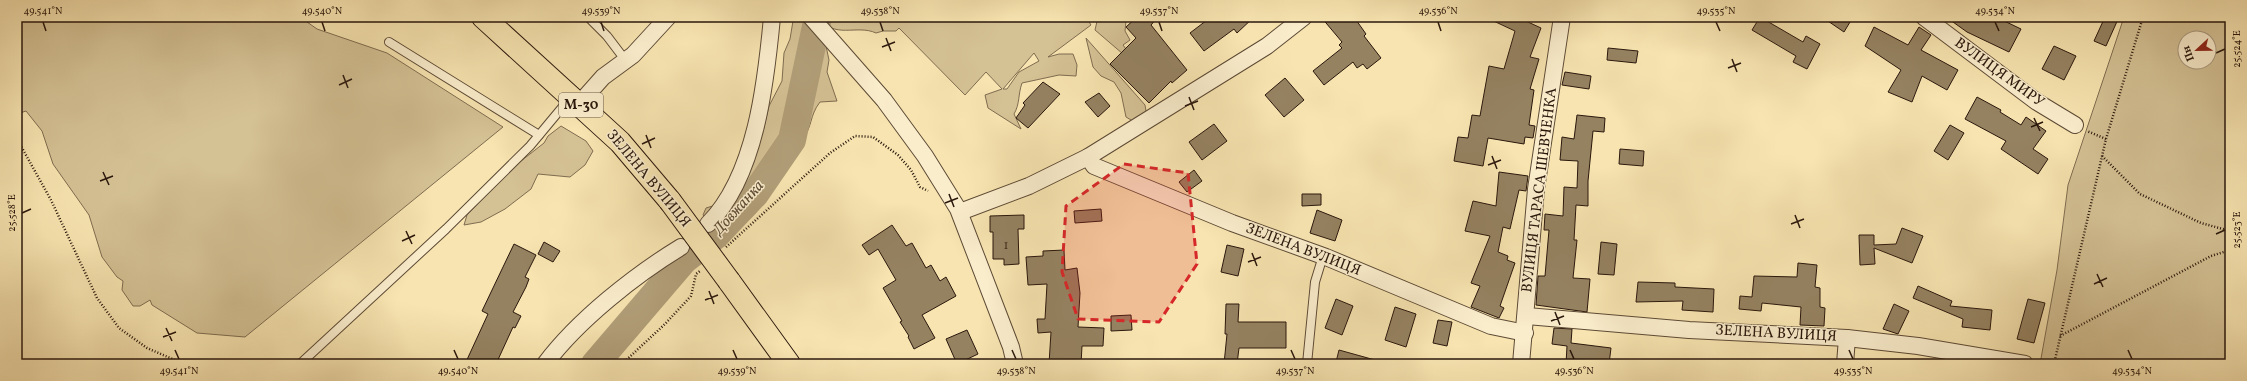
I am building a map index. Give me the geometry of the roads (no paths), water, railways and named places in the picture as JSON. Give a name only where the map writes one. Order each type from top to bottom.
[{"type":"highway","name":"ЗЕЛЕНА ВУЛИЦЯ","points":[[483,17],[620,142],[670,201],[789,364]]},
{"type":"street","points":[[575,100],[603,77],[626,61],[668,17]]},
{"type":"street","points":[[708,224],[715,218],[737,183],[750,145],[760,103],[772,17]]},
{"type":"street","points":[[960,212],[1029,186],[1088,157],[1267,46],[1304,17]]},
{"type":"street","name":"ВУЛИЦЯ ТАРАСА ШЕВЧЕНКА","points":[[1521,364],[1527,316],[1528,274],[1536,189],[1562,17]]},
{"type":"street","name":"ВУЛИЦЯ МИРУ","points":[[1924,17],[2037,102],[2076,126]]},
{"type":"street","points":[[814,20],[884,100],[925,156],[960,212],[1011,347],[1014,364]]},
{"type":"street","name":"ЗЕЛЕНА ВУЛИЦЯ","points":[[1088,157],[1094,166],[1232,223],[1323,256],[1491,326],[1525,333]]},
{"type":"street","points":[[546,364],[556,349],[616,292],[682,247]]},
{"type":"street","name":"ЗЕЛЕНА ВУЛИЦЯ","points":[[1527,316],[1689,330],[1846,338],[2024,363]]},
{"type":"street","points":[[1845,364],[1846,338]]},
{"type":"lane","points":[[588,17],[607,36],[626,61]]},
{"type":"lane","points":[[388,42],[539,135]]},
{"type":"lane","points":[[300,364],[446,230],[575,100]]},
{"type":"lane","points":[[1307,364],[1315,282],[1323,256]]},
{"type":"waterway","name":"Довжанка","points":[[595,364],[684,260],[715,236],[755,194],[792,140],[818,17]]}]
